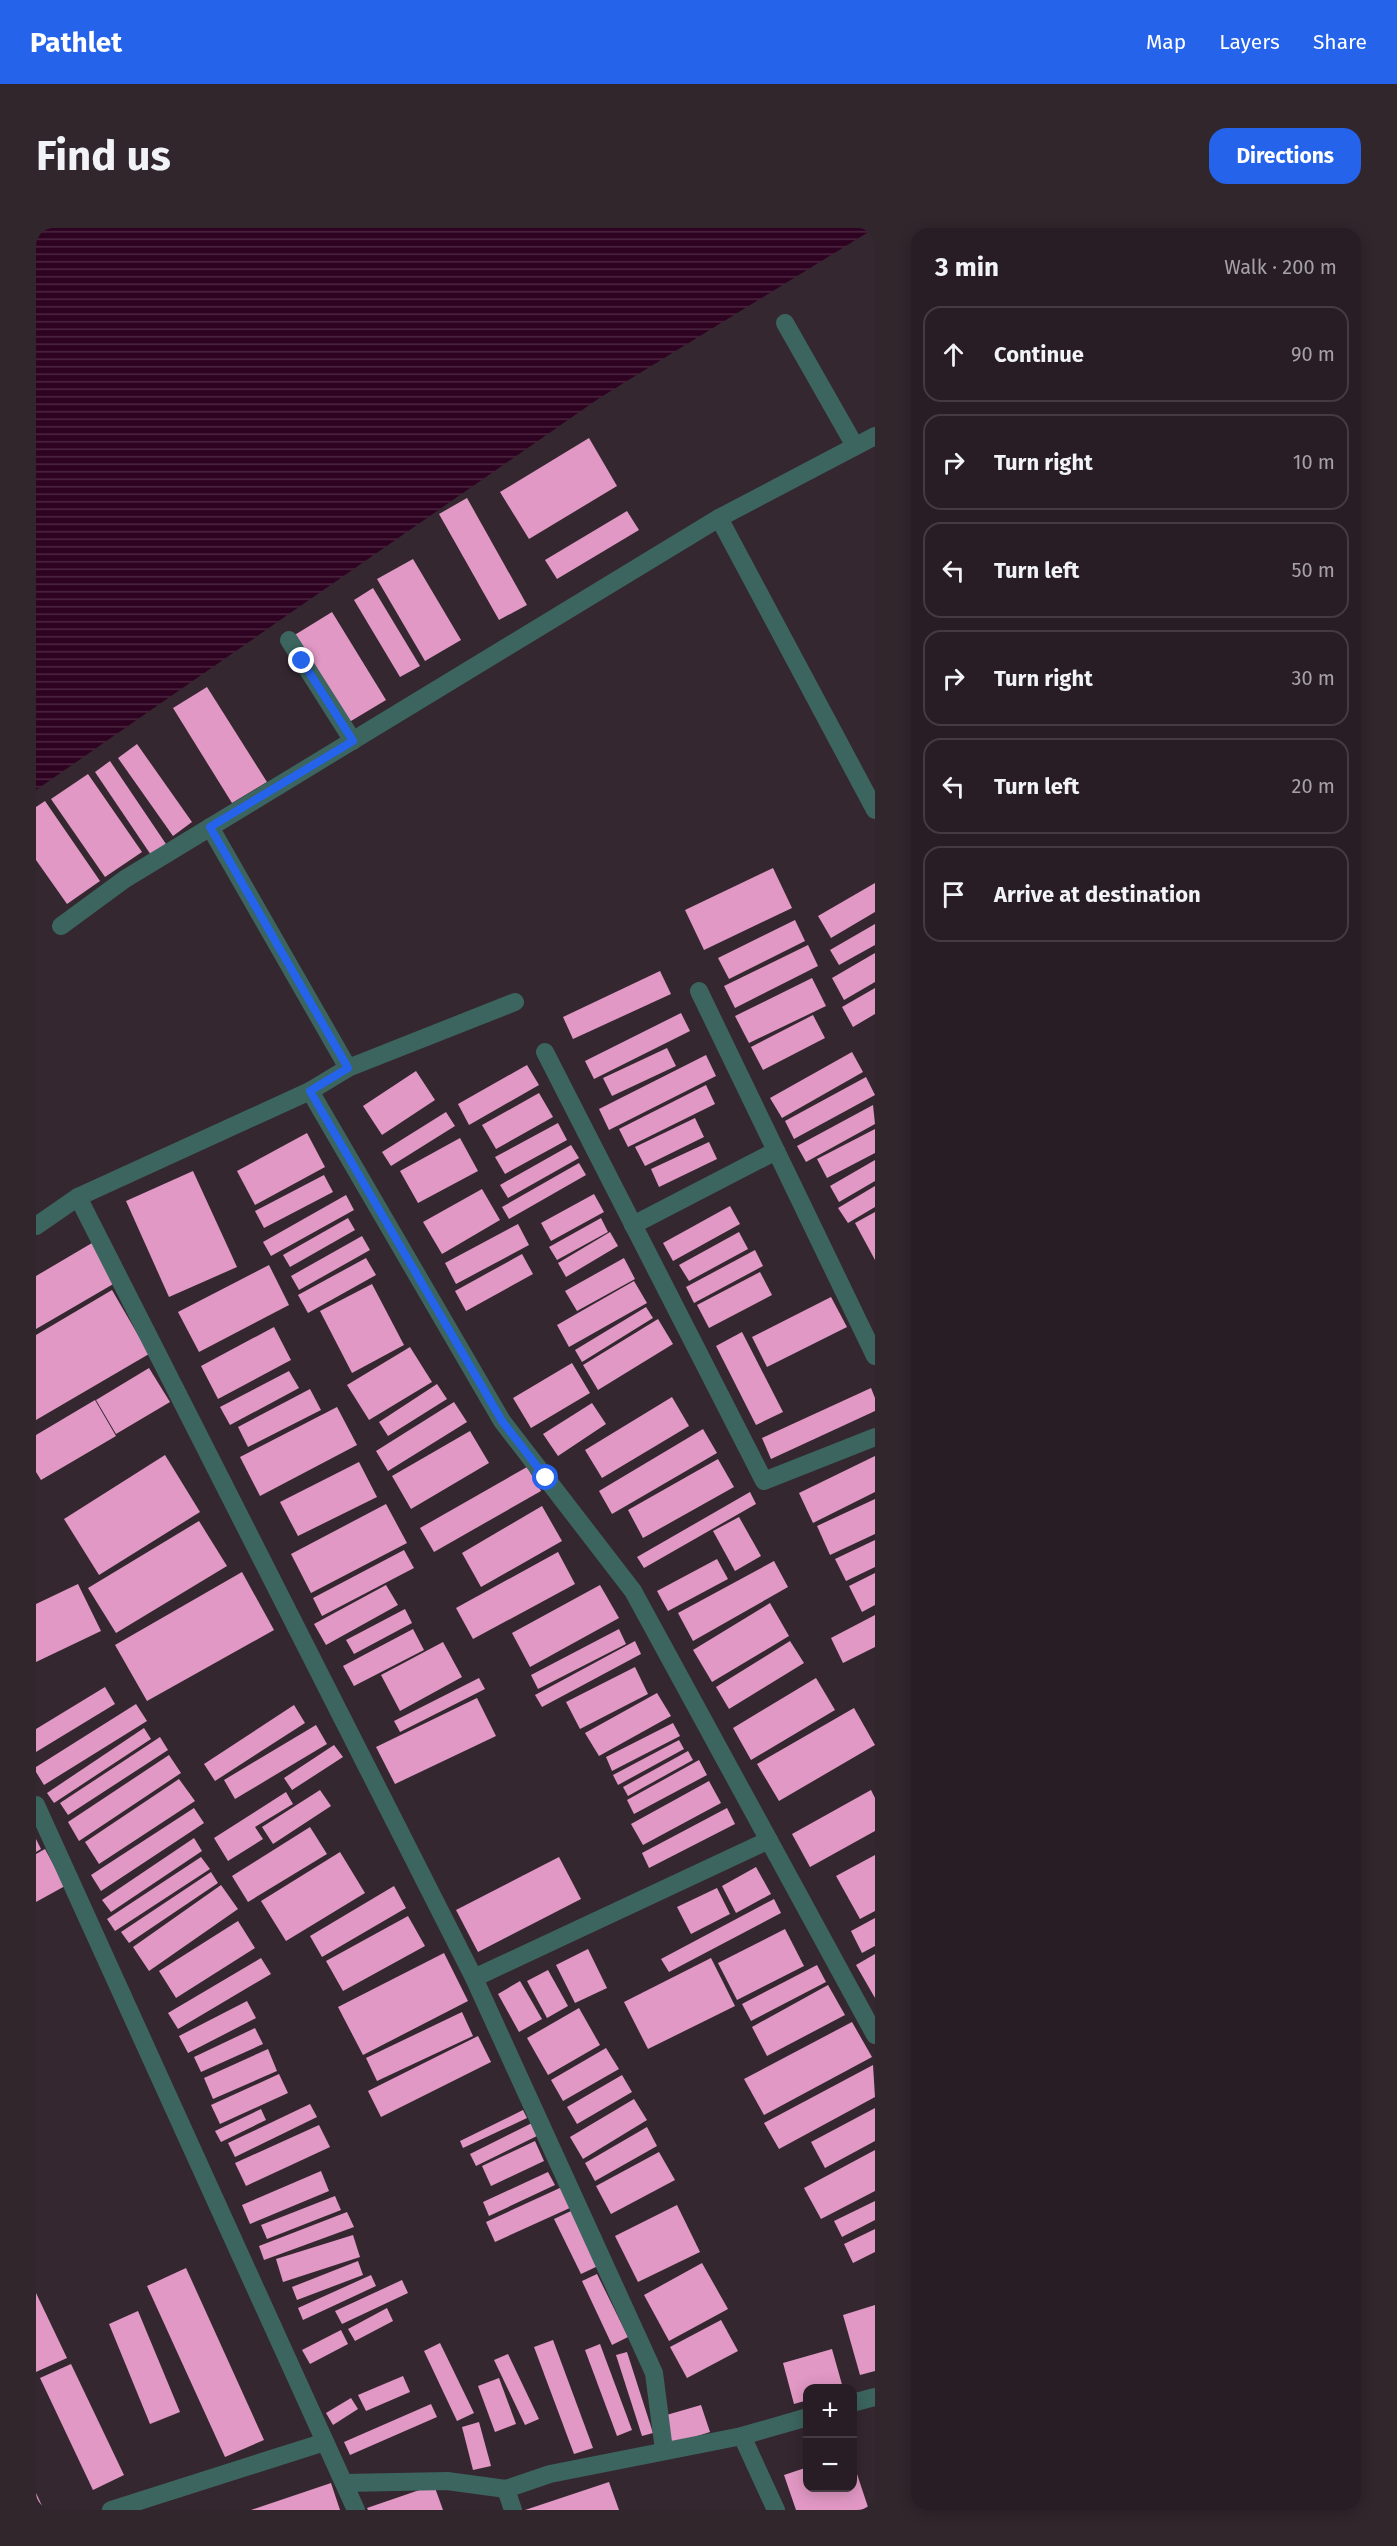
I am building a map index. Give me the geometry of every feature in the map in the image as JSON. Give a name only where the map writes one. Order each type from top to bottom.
[{"type":"street","points":[[785,323],[855,446]]},
{"type":"street","points":[[61,926],[125,879],[719,518],[875,436]]},
{"type":"street","points":[[719,518],[875,810]]},
{"type":"street","points":[[289,640],[353,741]]},
{"type":"street","points":[[210,827],[348,1068]]},
{"type":"street","points":[[699,992],[875,1356]]},
{"type":"street","points":[[36,1226],[78,1197],[310,1091],[348,1068],[515,1002]]},
{"type":"street","points":[[545,1052],[765,1481],[875,1437]]},
{"type":"street","points":[[310,1091],[502,1421],[633,1591],[875,2035]]},
{"type":"street","points":[[633,1225],[776,1151]]},
{"type":"street","points":[[78,1197],[474,1978],[654,2373],[664,2450]]},
{"type":"street","points":[[36,1805],[356,2510]]},
{"type":"street","points":[[474,1978],[769,1840]]},
{"type":"street","points":[[857,2402],[875,2397]]},
{"type":"street","points":[[345,2483],[447,2481],[506,2489],[550,2474],[742,2436],[803,2418]]},
{"type":"street","points":[[742,2436],[776,2510]]},
{"type":"street","points":[[111,2510],[325,2442]]},
{"type":"street","points":[[506,2489],[513,2510]]},
{"type":"shaded area","points":[[36,228],[875,228],[601,397],[36,790]]},
{"type":"building","points":[[589,438],[617,486],[529,539],[500,492]]},
{"type":"building","points":[[467,498],[527,605],[499,620],[439,514]]},
{"type":"building","points":[[627,511],[639,530],[557,579],[545,560]]},
{"type":"building","points":[[413,559],[461,640],[425,661],[377,579]]},
{"type":"building","points":[[373,588],[420,666],[400,677],[354,600]]},
{"type":"building","points":[[332,612],[386,700],[346,724],[293,636]]},
{"type":"building","points":[[207,687],[267,782],[232,803],[173,708]]},
{"type":"building","points":[[137,744],[192,822],[173,836],[118,758]]},
{"type":"building","points":[[110,761],[166,844],[151,855],[95,772]]},
{"type":"building","points":[[88,774],[142,852],[105,877],[51,799]]},
{"type":"building","points":[[45,801],[100,881],[67,904],[36,860],[36,807]]},
{"type":"building","points":[[773,868],[792,908],[704,950],[685,910]]},
{"type":"building","points":[[875,883],[875,912],[831,938],[818,916]]},
{"type":"building","points":[[795,920],[805,941],[729,979],[718,958]]},
{"type":"building","points":[[875,924],[875,945],[839,965],[830,950]]},
{"type":"building","points":[[808,945],[818,966],[735,1008],[724,986]]},
{"type":"building","points":[[875,953],[875,982],[844,1000],[832,978]]},
{"type":"building","points":[[660,971],[671,994],[573,1039],[563,1017]]},
{"type":"building","points":[[812,978],[826,1006],[749,1043],[735,1016]]},
{"type":"building","points":[[875,988],[875,1014],[853,1027],[842,1007]]},
{"type":"building","points":[[681,1013],[690,1031],[594,1079],[585,1061]]},
{"type":"building","points":[[813,1015],[825,1038],[763,1070],[751,1047]]},
{"type":"building","points":[[667,1048],[676,1066],[612,1096],[603,1078]]},
{"type":"building","points":[[852,1052],[863,1072],[782,1118],[770,1098]]},
{"type":"building","points":[[706,1055],[716,1076],[609,1130],[599,1109]]},
{"type":"building","points":[[527,1065],[539,1085],[469,1125],[458,1104]]},
{"type":"building","points":[[416,1071],[435,1100],[382,1135],[363,1106]]},
{"type":"building","points":[[866,1077],[875,1095],[794,1139],[785,1121]]},
{"type":"building","points":[[706,1085],[715,1104],[628,1147],[619,1129]]},
{"type":"building","points":[[539,1093],[553,1117],[496,1149],[482,1125]]},
{"type":"building","points":[[873,1105],[875,1124],[806,1162],[797,1146]]},
{"type":"building","points":[[446,1112],[455,1126],[391,1166],[382,1152]]},
{"type":"building","points":[[695,1118],[704,1137],[645,1166],[635,1147]]},
{"type":"building","points":[[558,1123],[567,1140],[505,1174],[495,1157]]},
{"type":"building","points":[[875,1129],[875,1153],[827,1178],[817,1159]]},
{"type":"building","points":[[307,1133],[325,1167],[255,1205],[237,1171]]},
{"type":"building","points":[[460,1138],[478,1171],[418,1203],[400,1171]]},
{"type":"building","points":[[709,1142],[717,1159],[659,1187],[651,1169]]},
{"type":"building","points":[[571,1145],[579,1158],[508,1198],[500,1185]]},
{"type":"building","points":[[875,1160],[875,1181],[839,1202],[830,1186]]},
{"type":"building","points":[[579,1163],[586,1175],[509,1219],[502,1207]]},
{"type":"building","points":[[193,1171],[237,1267],[169,1297],[126,1201]]},
{"type":"building","points":[[324,1175],[333,1192],[264,1228],[255,1211]]},
{"type":"building","points":[[875,1186],[875,1207],[848,1223],[838,1208]]},
{"type":"building","points":[[482,1189],[500,1220],[442,1254],[423,1222]]},
{"type":"building","points":[[594,1194],[604,1212],[551,1241],[541,1223]]},
{"type":"building","points":[[346,1195],[354,1210],[271,1256],[263,1242]]},
{"type":"building","points":[[730,1206],[740,1224],[673,1261],[663,1243]]},
{"type":"building","points":[[875,1212],[875,1260],[855,1223]]},
{"type":"building","points":[[348,1218],[355,1230],[290,1267],[283,1255]]},
{"type":"building","points":[[601,1218],[608,1232],[557,1260],[549,1247]]},
{"type":"building","points":[[518,1224],[529,1245],[456,1284],[445,1263]]},
{"type":"building","points":[[610,1232],[618,1246],[566,1277],[558,1263]]},
{"type":"building","points":[[739,1232],[748,1249],[689,1281],[679,1265]]},
{"type":"building","points":[[362,1236],[370,1250],[299,1290],[291,1276]]},
{"type":"building","points":[[92,1243],[115,1283],[36,1329],[36,1276]]},
{"type":"building","points":[[755,1250],[763,1266],[694,1303],[686,1287]]},
{"type":"building","points":[[522,1254],[533,1274],[466,1311],[455,1291]]},
{"type":"building","points":[[366,1258],[376,1275],[308,1313],[298,1295]]},
{"type":"building","points":[[624,1258],[635,1279],[577,1311],[565,1291]]},
{"type":"building","points":[[269,1265],[289,1305],[199,1352],[178,1312]]},
{"type":"building","points":[[760,1272],[772,1295],[709,1328],[697,1305]]},
{"type":"building","points":[[634,1281],[647,1303],[569,1347],[557,1325]]},
{"type":"building","points":[[372,1284],[404,1345],[352,1373],[320,1311]]},
{"type":"building","points":[[112,1290],[149,1354],[36,1420],[36,1335]]},
{"type":"building","points":[[831,1297],[847,1327],[767,1367],[752,1337]]},
{"type":"building","points":[[646,1307],[653,1318],[582,1362],[575,1350]]},
{"type":"building","points":[[658,1319],[673,1344],[598,1390],[583,1365]]},
{"type":"building","points":[[274,1327],[291,1360],[218,1399],[201,1366]]},
{"type":"building","points":[[742,1332],[783,1412],[756,1425],[716,1346]]},
{"type":"building","points":[[410,1347],[432,1382],[369,1420],[347,1385]]},
{"type":"building","points":[[572,1363],[590,1393],[531,1428],[513,1398]]},
{"type":"building","points":[[149,1368],[170,1402],[116,1434],[96,1400]]},
{"type":"building","points":[[289,1371],[299,1388],[230,1425],[220,1407]]},
{"type":"building","points":[[437,1384],[447,1399],[388,1436],[379,1422]]},
{"type":"building","points":[[871,1388],[875,1398],[875,1411],[771,1459],[762,1438]]},
{"type":"building","points":[[310,1389],[321,1410],[248,1447],[238,1427]]},
{"type":"building","points":[[672,1397],[689,1426],[602,1478],[585,1450]]},
{"type":"building","points":[[95,1400],[116,1436],[41,1480],[36,1472],[36,1435]]},
{"type":"building","points":[[454,1402],[467,1422],[388,1471],[376,1451]]},
{"type":"building","points":[[592,1403],[606,1424],[558,1456],[543,1434]]},
{"type":"building","points":[[337,1407],[357,1445],[260,1496],[240,1457]]},
{"type":"building","points":[[703,1429],[717,1453],[612,1514],[599,1491]]},
{"type":"building","points":[[470,1431],[489,1463],[411,1509],[392,1476]]},
{"type":"building","points":[[165,1455],[200,1512],[99,1575],[64,1519]]},
{"type":"building","points":[[875,1456],[875,1492],[813,1523],[799,1493]]},
{"type":"building","points":[[718,1459],[734,1487],[643,1538],[628,1510]]},
{"type":"building","points":[[359,1462],[377,1497],[298,1536],[280,1502]]},
{"type":"building","points":[[527,1467],[541,1491],[434,1552],[420,1528]]},
{"type":"building","points":[[750,1492],[756,1504],[644,1568],[637,1557]]},
{"type":"building","points":[[875,1499],[875,1534],[830,1555],[817,1526]]},
{"type":"building","points":[[386,1504],[407,1543],[311,1593],[291,1554]]},
{"type":"building","points":[[542,1506],[562,1541],[481,1587],[462,1553]]},
{"type":"building","points":[[739,1517],[761,1556],[735,1571],[713,1531]]},
{"type":"building","points":[[199,1521],[227,1566],[116,1633],[88,1588]]},
{"type":"building","points":[[875,1540],[875,1567],[846,1581],[835,1559]]},
{"type":"building","points":[[404,1550],[414,1568],[322,1616],[313,1598]]},
{"type":"building","points":[[558,1552],[575,1584],[473,1639],[456,1608]]},
{"type":"building","points":[[717,1559],[728,1579],[668,1611],[657,1591]]},
{"type":"building","points":[[774,1561],[788,1587],[693,1641],[678,1613]]},
{"type":"building","points":[[242,1572],[274,1630],[147,1701],[115,1645]]},
{"type":"building","points":[[875,1573],[875,1605],[862,1612],[849,1586]]},
{"type":"building","points":[[78,1584],[101,1631],[36,1662],[36,1604]]},
{"type":"building","points":[[386,1585],[398,1605],[326,1645],[314,1624]]},
{"type":"building","points":[[600,1585],[619,1618],[530,1667],[512,1633]]},
{"type":"building","points":[[770,1603],[789,1636],[712,1682],[693,1650]]},
{"type":"building","points":[[405,1609],[412,1623],[354,1654],[346,1640]]},
{"type":"building","points":[[875,1615],[875,1647],[843,1663],[831,1638]]},
{"type":"building","points":[[413,1629],[424,1650],[354,1686],[343,1666]]},
{"type":"building","points":[[619,1629],[626,1644],[538,1689],[531,1675]]},
{"type":"building","points":[[635,1641],[641,1654],[542,1707],[535,1695]]},
{"type":"building","points":[[790,1641],[804,1663],[729,1709],[716,1687]]},
{"type":"building","points":[[443,1642],[462,1677],[400,1711],[381,1675]]},
{"type":"building","points":[[635,1667],[648,1694],[580,1729],[566,1702]]},
{"type":"building","points":[[479,1678],[485,1689],[400,1732],[394,1721]]},
{"type":"building","points":[[816,1678],[835,1710],[751,1760],[733,1728]]},
{"type":"building","points":[[105,1687],[115,1704],[36,1752],[36,1729]]},
{"type":"building","points":[[657,1693],[671,1716],[599,1756],[585,1733]]},
{"type":"building","points":[[477,1698],[496,1736],[395,1784],[376,1747]]},
{"type":"building","points":[[136,1704],[147,1721],[44,1785],[36,1772],[36,1767]]},
{"type":"building","points":[[294,1705],[305,1723],[215,1781],[204,1764]]},
{"type":"building","points":[[854,1708],[875,1745],[779,1801],[757,1764]]},
{"type":"building","points":[[673,1723],[680,1736],[612,1771],[606,1757]]},
{"type":"building","points":[[316,1725],[327,1744],[235,1799],[224,1780]]},
{"type":"building","points":[[144,1728],[151,1739],[54,1803],[47,1793]]},
{"type":"building","points":[[160,1737],[168,1750],[68,1815],[60,1803]]},
{"type":"building","points":[[679,1740],[684,1749],[618,1785],[613,1775]]},
{"type":"building","points":[[334,1745],[343,1757],[292,1790],[284,1778]]},
{"type":"building","points":[[688,1751],[693,1760],[628,1796],[623,1787]]},
{"type":"building","points":[[169,1755],[181,1773],[79,1841],[68,1822]]},
{"type":"building","points":[[699,1760],[707,1775],[634,1814],[627,1800]]},
{"type":"building","points":[[179,1779],[195,1801],[99,1864],[85,1842]]},
{"type":"building","points":[[709,1781],[721,1803],[643,1845],[631,1824]]},
{"type":"building","points":[[320,1790],[331,1806],[273,1844],[262,1827]]},
{"type":"building","points":[[871,1790],[875,1798],[875,1831],[810,1867],[792,1834]]},
{"type":"building","points":[[286,1792],[293,1804],[255,1827],[263,1839],[228,1861],[214,1838]]},
{"type":"building","points":[[194,1808],[204,1823],[101,1891],[91,1875]]},
{"type":"building","points":[[727,1808],[735,1824],[649,1868],[642,1853]]},
{"type":"building","points":[[310,1827],[327,1854],[248,1902],[232,1876]]},
{"type":"building","points":[[194,1838],[202,1851],[111,1912],[102,1900]]},
{"type":"building","points":[[36,1839],[41,1849],[36,1852]]},
{"type":"building","points":[[45,1849],[65,1886],[36,1902],[36,1854]]},
{"type":"building","points":[[340,1852],[365,1893],[286,1941],[261,1901]]},
{"type":"building","points":[[875,1855],[875,1911],[860,1919],[836,1876]]},
{"type":"building","points":[[201,1857],[210,1869],[115,1931],[107,1919]]},
{"type":"building","points":[[559,1857],[581,1899],[478,1952],[456,1910]]},
{"type":"building","points":[[756,1867],[771,1894],[736,1913],[722,1886]]},
{"type":"building","points":[[211,1872],[218,1883],[129,1943],[121,1932]]},
{"type":"building","points":[[221,1885],[238,1909],[149,1971],[133,1947]]},
{"type":"building","points":[[394,1886],[406,1908],[322,1957],[310,1936]]},
{"type":"building","points":[[717,1888],[730,1914],[691,1934],[677,1907]]},
{"type":"building","points":[[774,1899],[781,1913],[669,1972],[661,1959]]},
{"type":"building","points":[[408,1916],[425,1946],[343,1991],[326,1961]]},
{"type":"building","points":[[875,1918],[875,1946],[862,1953],[851,1931]]},
{"type":"building","points":[[238,1921],[255,1948],[176,1998],[159,1971]]},
{"type":"building","points":[[785,1929],[804,1966],[737,2000],[718,1963]]},
{"type":"building","points":[[588,1949],[607,1988],[575,2003],[556,1965]]},
{"type":"building","points":[[444,1953],[468,2001],[363,2055],[338,2007]]},
{"type":"building","points":[[875,1954],[875,1998],[856,1965]]},
{"type":"building","points":[[261,1958],[271,1974],[178,2029],[168,2013]]},
{"type":"building","points":[[711,1958],[735,2006],[648,2049],[624,2002]]},
{"type":"building","points":[[817,1965],[826,1982],[751,2021],[742,2004]]},
{"type":"building","points":[[548,1970],[568,2006],[547,2018],[527,1981]]},
{"type":"building","points":[[520,1981],[542,2019],[519,2032],[498,1994]]},
{"type":"building","points":[[828,1985],[845,2015],[767,2056],[752,2027]]},
{"type":"building","points":[[247,2001],[256,2018],[188,2053],[179,2036]]},
{"type":"building","points":[[579,2008],[600,2045],[548,2075],[527,2038]]},
{"type":"building","points":[[462,2012],[473,2036],[377,2081],[366,2058]]},
{"type":"building","points":[[852,2022],[872,2057],[764,2115],[744,2079]]},
{"type":"building","points":[[255,2028],[263,2044],[201,2072],[194,2057]]},
{"type":"building","points":[[478,2036],[491,2062],[381,2117],[368,2091]]},
{"type":"building","points":[[606,2048],[619,2069],[563,2101],[551,2080]]},
{"type":"building","points":[[268,2049],[277,2071],[213,2099],[204,2078]]},
{"type":"building","points":[[873,2065],[875,2097],[779,2149],[764,2123]]},
{"type":"building","points":[[279,2074],[288,2093],[220,2124],[211,2105]]},
{"type":"building","points":[[622,2075],[632,2092],[577,2124],[567,2107]]},
{"type":"building","points":[[634,2099],[647,2120],[583,2159],[570,2137]]},
{"type":"building","points":[[310,2104],[317,2117],[235,2157],[228,2143]]},
{"type":"building","points":[[875,2108],[875,2141],[825,2168],[811,2142]]},
{"type":"building","points":[[261,2109],[266,2120],[221,2142],[215,2131]]},
{"type":"building","points":[[523,2110],[527,2118],[463,2148],[460,2141]]},
{"type":"building","points":[[534,2122],[541,2134],[476,2166],[470,2154]]},
{"type":"building","points":[[319,2125],[330,2147],[246,2186],[235,2163]]},
{"type":"building","points":[[647,2127],[657,2146],[595,2181],[585,2163]]},
{"type":"building","points":[[535,2141],[544,2161],[491,2186],[482,2166]]},
{"type":"building","points":[[875,2150],[875,2191],[821,2219],[804,2188]]},
{"type":"building","points":[[659,2152],[675,2180],[611,2214],[596,2186]]},
{"type":"building","points":[[321,2171],[329,2191],[250,2224],[242,2205]]},
{"type":"building","points":[[548,2172],[555,2185],[489,2216],[483,2202]]},
{"type":"building","points":[[562,2187],[572,2207],[495,2242],[486,2222]]},
{"type":"building","points":[[335,2196],[341,2210],[267,2239],[261,2225]]},
{"type":"building","points":[[875,2201],[875,2220],[842,2237],[834,2221]]},
{"type":"building","points":[[677,2205],[700,2252],[638,2282],[615,2236]]},
{"type":"building","points":[[571,2211],[598,2266],[581,2274],[554,2219]]},
{"type":"building","points":[[347,2212],[354,2227],[264,2260],[259,2246]]},
{"type":"building","points":[[875,2229],[875,2252],[853,2263],[844,2244]]},
{"type":"building","points":[[353,2235],[360,2257],[283,2282],[276,2259]]},
{"type":"building","points":[[358,2261],[363,2275],[297,2300],[292,2287]]},
{"type":"building","points":[[702,2263],[728,2309],[669,2341],[644,2295]]},
{"type":"building","points":[[186,2268],[264,2440],[225,2457],[147,2286]]},
{"type":"building","points":[[597,2274],[628,2337],[612,2345],[582,2281]]},
{"type":"building","points":[[371,2275],[376,2286],[303,2320],[298,2308]]},
{"type":"building","points":[[402,2280],[408,2293],[342,2324],[335,2311]]},
{"type":"building","points":[[36,2293],[67,2358],[36,2372]]},
{"type":"building","points":[[875,2305],[875,2371],[860,2375],[843,2315]]},
{"type":"building","points":[[387,2308],[393,2321],[355,2341],[348,2329]]},
{"type":"building","points":[[138,2311],[180,2412],[150,2424],[109,2324]]},
{"type":"building","points":[[721,2320],[738,2351],[687,2378],[670,2347]]},
{"type":"building","points":[[341,2330],[348,2344],[310,2364],[302,2350]]},
{"type":"building","points":[[553,2340],[593,2448],[574,2454],[534,2347]]},
{"type":"building","points":[[440,2343],[474,2413],[457,2421],[424,2351]]},
{"type":"building","points":[[600,2344],[632,2430],[617,2436],[585,2350]]},
{"type":"building","points":[[832,2349],[842,2384],[803,2384],[803,2401],[794,2404],[783,2363]]},
{"type":"building","points":[[627,2352],[653,2433],[642,2436],[616,2355]]},
{"type":"building","points":[[508,2354],[539,2419],[525,2425],[494,2360]]},
{"type":"building","points":[[71,2364],[124,2475],[93,2490],[40,2378]]},
{"type":"building","points":[[403,2376],[410,2392],[366,2411],[358,2395]]},
{"type":"building","points":[[499,2378],[516,2424],[495,2432],[478,2386]]},
{"type":"building","points":[[351,2398],[358,2409],[333,2425],[326,2413]]},
{"type":"building","points":[[431,2404],[437,2417],[350,2455],[344,2442]]},
{"type":"building","points":[[701,2405],[710,2432],[672,2444],[663,2416]]},
{"type":"building","points":[[479,2422],[491,2466],[473,2470],[462,2427]]},
{"type":"building","points":[[803,2469],[803,2492],[857,2492],[857,2474],[869,2510],[796,2510],[784,2475]]},
{"type":"building","points":[[609,2482],[619,2510],[525,2510]]},
{"type":"building","points":[[331,2483],[340,2510],[251,2510]]},
{"type":"building","points":[[434,2485],[443,2510],[368,2510],[367,2508]]},
{"type":"building","points":[[36,2493],[44,2510],[36,2510]]},
{"type":"route","points":[[302,661],[353,741],[210,827],[348,1068],[310,1091],[502,1421],[546,1478]]}]
